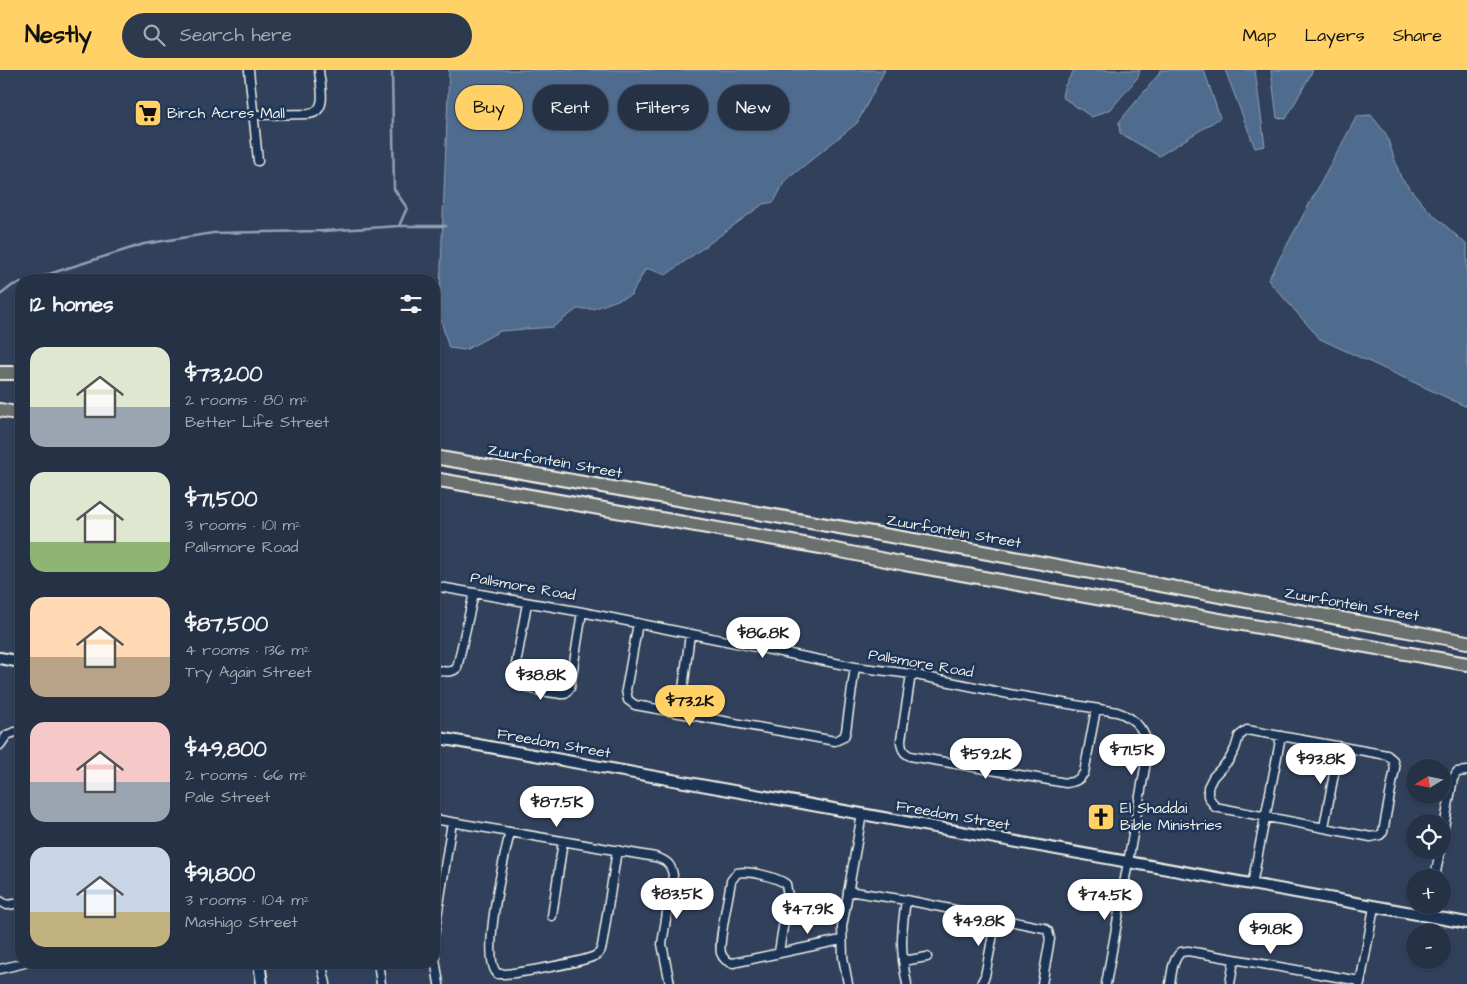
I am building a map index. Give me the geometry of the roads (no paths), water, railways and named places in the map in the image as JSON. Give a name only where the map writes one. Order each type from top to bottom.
[{"type":"main road","points":[[0,373],[15,373]]},
{"type":"main road","points":[[0,410],[15,413]]},
{"type":"main road","name":"Zuurfontein Street","points":[[440,457],[977,551],[1467,642]]},
{"type":"main road","points":[[440,480],[1467,664]]},
{"type":"street","points":[[249,70],[258,161]]},
{"type":"street","points":[[254,115],[309,114],[317,112],[322,99],[319,70]]},
{"type":"street","name":"Pallsmore Road","points":[[440,587],[582,612],[854,667],[911,674],[1096,710],[1126,714],[1136,723],[1147,739],[1148,751],[1106,984]]},
{"type":"street","points":[[440,670],[450,672],[457,668],[474,593]]},
{"type":"street","points":[[527,603],[515,677],[522,685],[560,694],[565,694],[570,688],[582,612]]},
{"type":"street","points":[[638,623],[626,690],[628,700],[635,705],[838,740],[844,737],[846,731],[854,667]]},
{"type":"street","points":[[680,713],[690,634]]},
{"type":"street","points":[[0,658],[15,661]]},
{"type":"street","points":[[911,674],[901,740],[902,750],[910,756],[1066,783],[1073,782],[1084,773],[1096,710]]},
{"type":"street","points":[[1247,730],[1280,736],[1382,753],[1393,760],[1395,768],[1383,832],[1376,837],[1215,807],[1209,800],[1208,787],[1213,777],[1233,754],[1240,734],[1247,730]]},
{"type":"street","points":[[0,745],[4,737],[10,733],[15,733]]},
{"type":"street","points":[[1252,885],[1280,736]]},
{"type":"street","name":"Freedom Street","points":[[440,738],[1374,907],[1406,909]]},
{"type":"street","points":[[1324,827],[1339,747]]},
{"type":"street","points":[[1446,814],[1453,779],[1457,772],[1467,771]]},
{"type":"street","points":[[848,984],[841,940],[843,918],[862,814]]},
{"type":"street","points":[[440,820],[617,850],[660,859],[669,864],[672,869],[672,882],[662,944],[670,984]]},
{"type":"street","points":[[440,896],[452,822]]},
{"type":"street","points":[[510,832],[491,934],[493,966],[498,974],[583,960],[598,954],[602,949],[617,850]]},
{"type":"street","points":[[552,916],[563,841]]},
{"type":"street","points":[[779,952],[788,896],[786,884],[776,878],[746,872],[737,873],[731,881],[720,946],[723,958],[728,962],[733,963],[841,940]]},
{"type":"street","points":[[848,891],[906,900],[1040,927],[1048,931],[1050,939],[1042,984]]},
{"type":"street","points":[[906,900],[901,939],[907,984]]},
{"type":"street","points":[[0,901],[7,905],[15,904]]},
{"type":"street","points":[[1170,984],[1174,962],[1181,952],[1188,951],[1360,983],[1374,907]]},
{"type":"street","name":"Freedom Street","points":[[1441,914],[1467,923]]},
{"type":"street","points":[[981,984],[985,976],[996,919]]},
{"type":"street","points":[[903,961],[928,957]]},
{"type":"street","points":[[1230,984],[1234,960]]},
{"type":"street","points":[[0,968],[15,965]]},
{"type":"street","points":[[259,969],[262,984]]},
{"type":"street","points":[[323,969],[326,984]]},
{"type":"street","points":[[379,969],[381,984]]},
{"type":"street","points":[[437,969],[439,984]]},
{"type":"water","points":[[449,70],[885,70],[857,123],[785,181],[774,202],[763,204],[666,275],[646,268],[631,295],[593,309],[577,309],[553,327],[500,331],[465,350],[449,348],[440,317]]},
{"type":"water","points":[[1074,70],[1140,70],[1138,77],[1111,109],[1092,117],[1062,97],[1064,87]]},
{"type":"water","points":[[1160,70],[1204,70],[1220,118],[1159,156],[1120,133],[1119,122],[1159,74]]},
{"type":"water","points":[[1225,70],[1255,70],[1265,146],[1255,148]]},
{"type":"water","points":[[1271,70],[1313,70],[1286,119],[1277,118]]},
{"type":"water","points":[[1371,115],[1386,134],[1401,178],[1428,210],[1467,245],[1467,407],[1320,339],[1268,280],[1357,116]]},
{"type":"waterway","points":[[49,274],[144,244],[213,233],[324,231],[399,226],[407,208],[394,189],[392,70]]},
{"type":"waterway","points":[[399,226],[446,226]]},
{"type":"waterway","points":[[0,295],[15,284]]},
{"type":"place","name":"Birch Acres Mall","points":[[148,113]]},
{"type":"place","name":"El Shaddai Bible Ministries","points":[[1101,817]]}]
